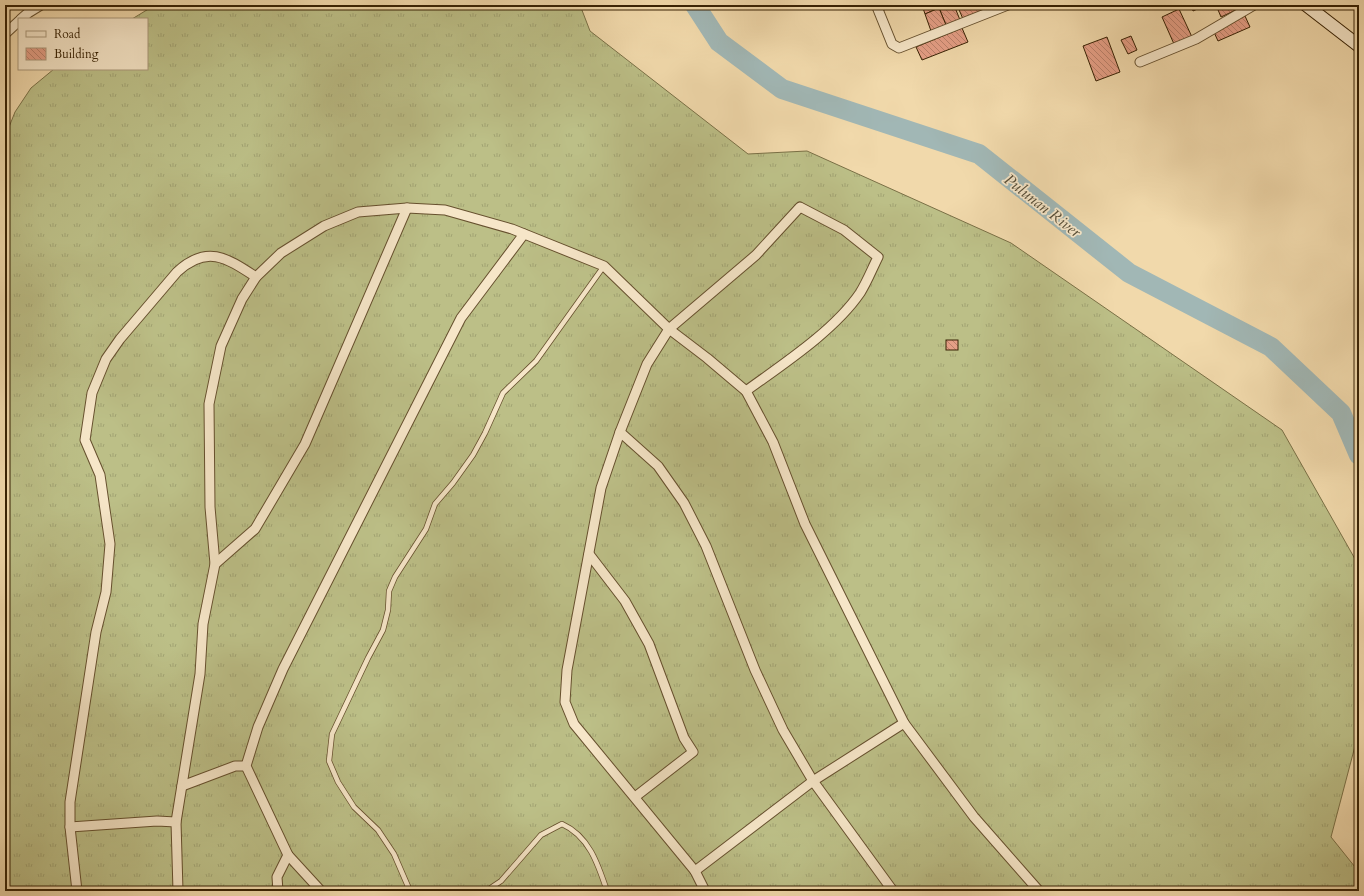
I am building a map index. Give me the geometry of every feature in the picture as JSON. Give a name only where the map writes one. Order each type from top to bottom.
[{"type":"main road","points":[[1306,5],[1359,46]]},
{"type":"street","points":[[23,18],[41,5]]},
{"type":"street","points":[[883,5],[878,7],[892,44],[899,48],[1008,5]]},
{"type":"street","points":[[1140,62],[1196,39],[1254,5]]},
{"type":"street","points":[[5,34],[18,22]]},
{"type":"street","points":[[705,891],[695,871],[574,724],[565,702],[567,670],[601,488],[620,432],[647,364],[669,329],[756,255],[800,207],[844,230],[878,257],[861,292],[839,319],[797,354],[746,391]]},
{"type":"street","points":[[215,564],[255,529],[305,444],[407,208]]},
{"type":"street","points":[[178,891],[176,822],[200,674],[203,624],[215,564],[210,507],[209,404],[221,346],[242,298],[256,276],[281,253],[324,226],[358,212],[407,208],[445,210],[524,234],[604,266],[669,329],[707,358],[746,391],[773,442],[805,524],[904,723],[974,817],[1039,891]]},
{"type":"street","points":[[321,891],[288,855],[246,766],[258,727],[283,669],[461,318],[524,234]]},
{"type":"street","points":[[77,891],[70,827],[70,802],[80,746],[96,632],[106,592],[110,544],[100,475],[85,440],[92,393],[106,359],[120,338],[187,262],[202,256],[222,257],[233,261],[256,276]]},
{"type":"street","points":[[620,432],[658,466],[684,504],[706,546],[755,670],[783,730],[813,781],[893,891]]},
{"type":"street","points":[[589,554],[625,601],[649,644],[684,738],[693,752],[635,797]]},
{"type":"street","points":[[695,871],[813,781],[904,723]]},
{"type":"street","points":[[182,786],[236,766],[246,766]]},
{"type":"street","points":[[70,827],[157,821],[176,822]]},
{"type":"street","points":[[278,891],[277,877],[288,855]]},
{"type":"lane","points":[[410,891],[394,854],[378,830],[354,807],[338,782],[329,761],[332,734],[383,630],[388,610],[388,591],[395,577],[426,529],[435,504],[453,483],[473,455],[485,433],[503,393],[536,361],[604,266]]},
{"type":"lane","points":[[486,891],[501,881],[541,835],[562,824],[572,828],[586,843],[600,871],[607,891]]},
{"type":"green space","points":[[155,5],[580,5],[590,31],[748,154],[807,151],[1011,243],[1282,430],[1359,566],[1359,731],[1331,837],[1359,872],[1359,891],[5,891],[5,137],[15,112],[31,88],[53,70],[148,70],[148,18],[134,18]]},
{"type":"building","points":[[922,5],[938,5],[939,8],[925,14]]},
{"type":"building","points":[[947,5],[954,5],[960,20],[946,25],[939,8]]},
{"type":"building","points":[[957,5],[980,5],[983,11],[963,19]]},
{"type":"building","points":[[1191,5],[1206,5],[1193,11]]},
{"type":"building","points":[[1216,5],[1239,5],[1240,8],[1221,17]]},
{"type":"building","points":[[939,8],[946,25],[931,31],[925,14]]},
{"type":"building","points":[[1179,9],[1192,37],[1174,44],[1162,17]]},
{"type":"building","points":[[1245,16],[1250,27],[1218,41],[1213,30]]},
{"type":"building","points":[[962,28],[968,42],[922,60],[916,47]]},
{"type":"building","points":[[1131,36],[1137,50],[1128,54],[1121,40]]},
{"type":"building","points":[[1107,37],[1120,72],[1096,81],[1083,46]]},
{"type":"building","points":[[946,340],[958,340],[958,350],[946,350]]},
{"type":"waterway","name":"Pulunan River","points":[[695,5],[719,42],[782,89],[979,154],[1129,273],[1271,347],[1341,413],[1359,455]]}]
